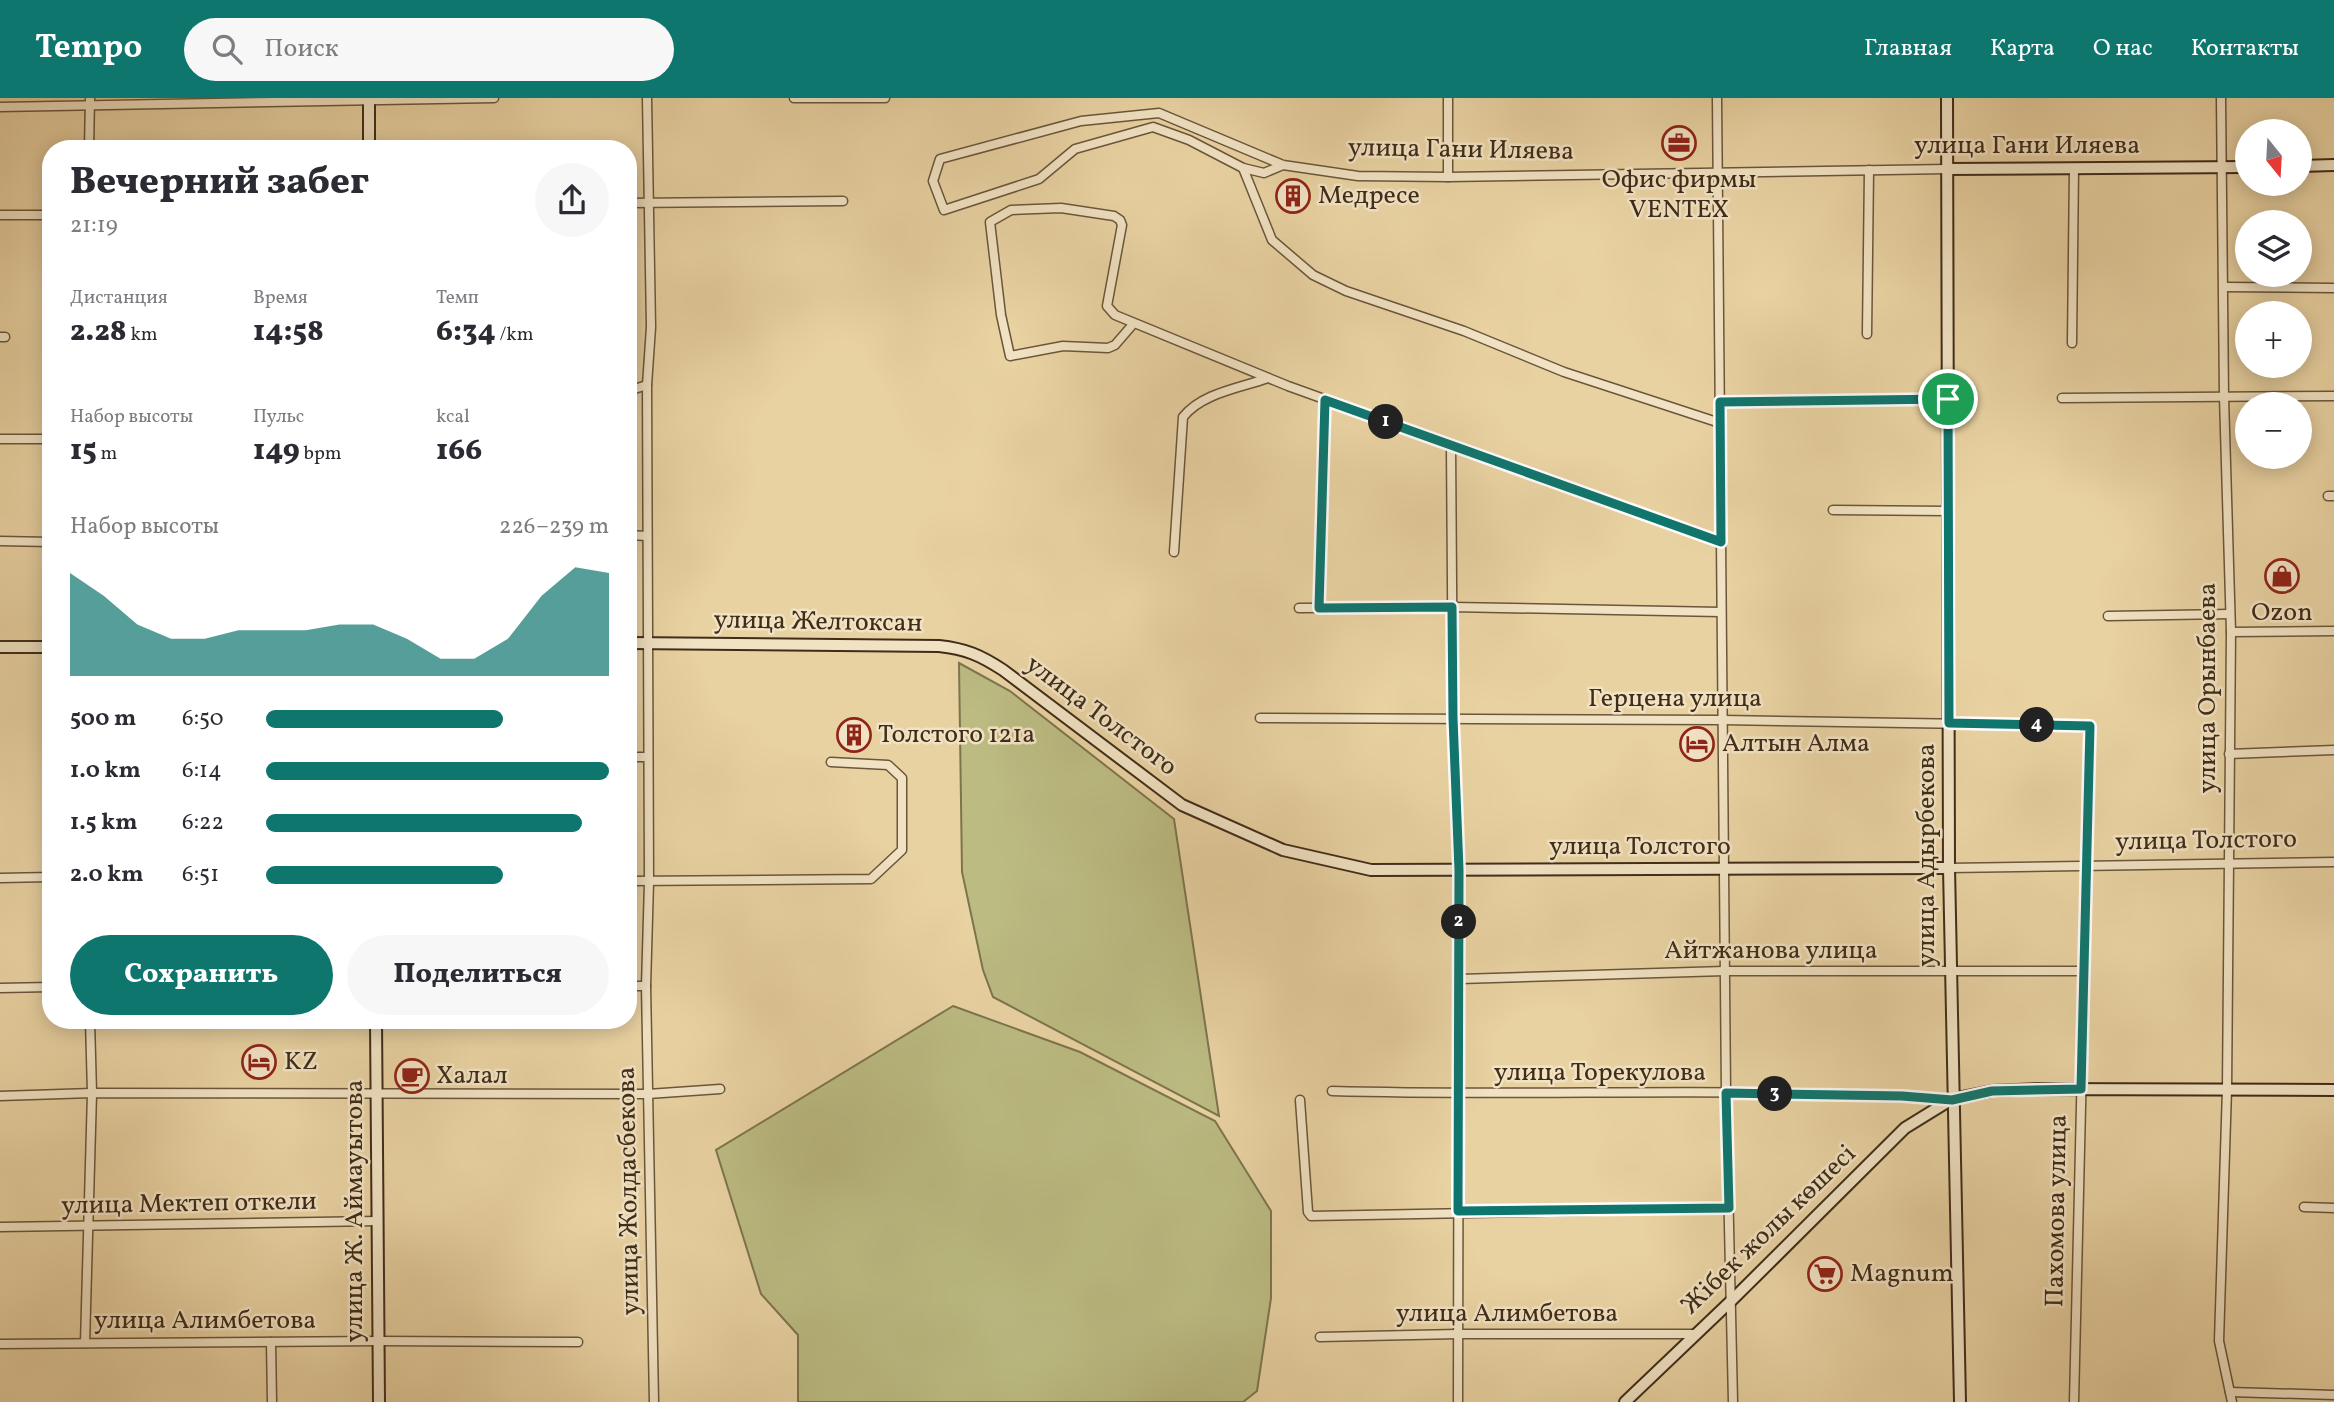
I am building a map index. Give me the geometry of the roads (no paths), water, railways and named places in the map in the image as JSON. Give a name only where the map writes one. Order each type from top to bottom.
[{"type":"street","points":[[0,107],[90,102],[494,98]]},
{"type":"street","name":"улица Жолдасбекова","points":[[647,98],[651,327],[647,385],[649,882],[646,986],[654,1402]]},
{"type":"street","points":[[794,98],[884,98]]},
{"type":"street","points":[[1448,98],[1448,177]]},
{"type":"street","points":[[1717,98],[1726,1093],[1733,1402]]},
{"type":"street","name":"улица Адырбекова","points":[[1947,98],[1950,971],[1960,1402]]},
{"type":"street","name":"улица Орынбаева","points":[[2221,98],[2224,397],[2231,632],[2227,1089],[2218,1341],[2232,1402]]},
{"type":"street","points":[[369,99],[369,140]]},
{"type":"street","points":[[89,140],[90,102]]},
{"type":"street","name":"улица Гани Иляева","points":[[1240,166],[1189,140],[1153,127],[1075,149],[1039,179],[944,210],[933,181],[940,159],[1081,121],[1159,113],[1283,165],[1357,176],[2235,167]]},
{"type":"street","points":[[1240,166],[1264,173],[1283,165]]},
{"type":"street","points":[[2312,166],[2334,165]]},
{"type":"street","points":[[1240,166],[1272,240],[1312,275],[1346,291],[1464,331],[1564,372],[1720,423]]},
{"type":"street","points":[[2072,343],[2074,168]]},
{"type":"street","points":[[1867,334],[1869,170]]},
{"type":"street","points":[[637,203],[843,201]]},
{"type":"street","points":[[1134,323],[1115,345],[1108,348],[1063,346],[1010,356],[1001,315],[990,222],[1011,210],[1061,208],[1114,216],[1122,225],[1107,306],[1115,315],[1325,400],[1721,542]]},
{"type":"street","points":[[0,215],[42,215]]},
{"type":"street","points":[[2224,287],[2334,288]]},
{"type":"street","points":[[1174,552],[1183,417],[1193,405],[1208,398],[1268,378]]},
{"type":"street","points":[[637,388],[647,385]]},
{"type":"street","points":[[2062,398],[2334,396]]},
{"type":"street","points":[[1720,402],[1948,399]]},
{"type":"street","points":[[1319,608],[1325,400]]},
{"type":"street","points":[[0,439],[42,439]]},
{"type":"street","points":[[1451,446],[1453,718],[1460,979],[1458,1402]]},
{"type":"street","points":[[1833,510],[1949,511]]},
{"type":"street","points":[[637,535],[647,536]]},
{"type":"street","points":[[0,541],[42,542]]},
{"type":"street","points":[[1298,608],[1452,607],[1721,612]]},
{"type":"street","points":[[2108,616],[2230,614]]},
{"type":"street","points":[[2231,632],[2334,631]]},
{"type":"street","name":"улица Желтоксан","points":[[637,643],[939,646],[978,654],[1003,670]]},
{"type":"street","points":[[0,647],[42,647]]},
{"type":"street","name":"улица Толстого","points":[[1003,670],[1182,806],[1283,850],[1371,870],[1949,868],[2334,862]]},
{"type":"street","name":"Герцена улица","points":[[1260,718],[1723,720],[2090,726]]},
{"type":"street","name":"Пахомова улица","points":[[2074,1402],[2082,971],[2090,726]]},
{"type":"street","points":[[2230,754],[2334,750]]},
{"type":"street","points":[[637,757],[649,757]]},
{"type":"street","points":[[637,881],[871,879],[902,850],[902,778],[888,765],[831,762]]},
{"type":"street","points":[[0,878],[42,877]]},
{"type":"street","name":"Айтжанова улица","points":[[1460,979],[1725,971],[2082,971]]},
{"type":"street","points":[[637,986],[646,986]]},
{"type":"street","points":[[0,988],[42,987]]},
{"type":"street","points":[[85,1343],[92,1093],[90,1029]]},
{"type":"street","name":"улица Ж. Аймауытова","points":[[376,1029],[379,1402]]},
{"type":"street","points":[[0,1096],[92,1093],[648,1094],[720,1089]]},
{"type":"street","name":"Жібек жолы көшесі","points":[[1625,1402],[1905,1128],[1952,1100],[1992,1091],[2334,1090]]},
{"type":"street","name":"улица Торекулова","points":[[1332,1091],[1460,1095],[1726,1093],[1902,1096],[1952,1100]]},
{"type":"street","points":[[1300,1100],[1309,1215],[1729,1208]]},
{"type":"street","points":[[2304,1208],[2334,1208]]},
{"type":"street","name":"улица Мектеп откели","points":[[0,1227],[378,1221]]},
{"type":"street","name":"улица Алимбетова","points":[[1320,1337],[1695,1334]]},
{"type":"street","points":[[271,1342],[272,1402]]},
{"type":"street","name":"улица Алимбетова","points":[[0,1344],[579,1342]]},
{"type":"street","points":[[2230,1392],[2334,1395]]},
{"type":"place","name":"Офис фирмы VENTEX","points":[[1679,143]]},
{"type":"place","name":"Медресе","points":[[1293,196]]},
{"type":"place","name":"Ozon","points":[[2282,576]]},
{"type":"place","name":"Толстого 121а","points":[[854,735]]},
{"type":"place","name":"Алтын Алма","points":[[1697,744]]},
{"type":"place","name":"KZ","points":[[259,1062]]},
{"type":"place","name":"Халал","points":[[412,1076]]},
{"type":"place","name":"Magnum","points":[[1825,1274]]}]
